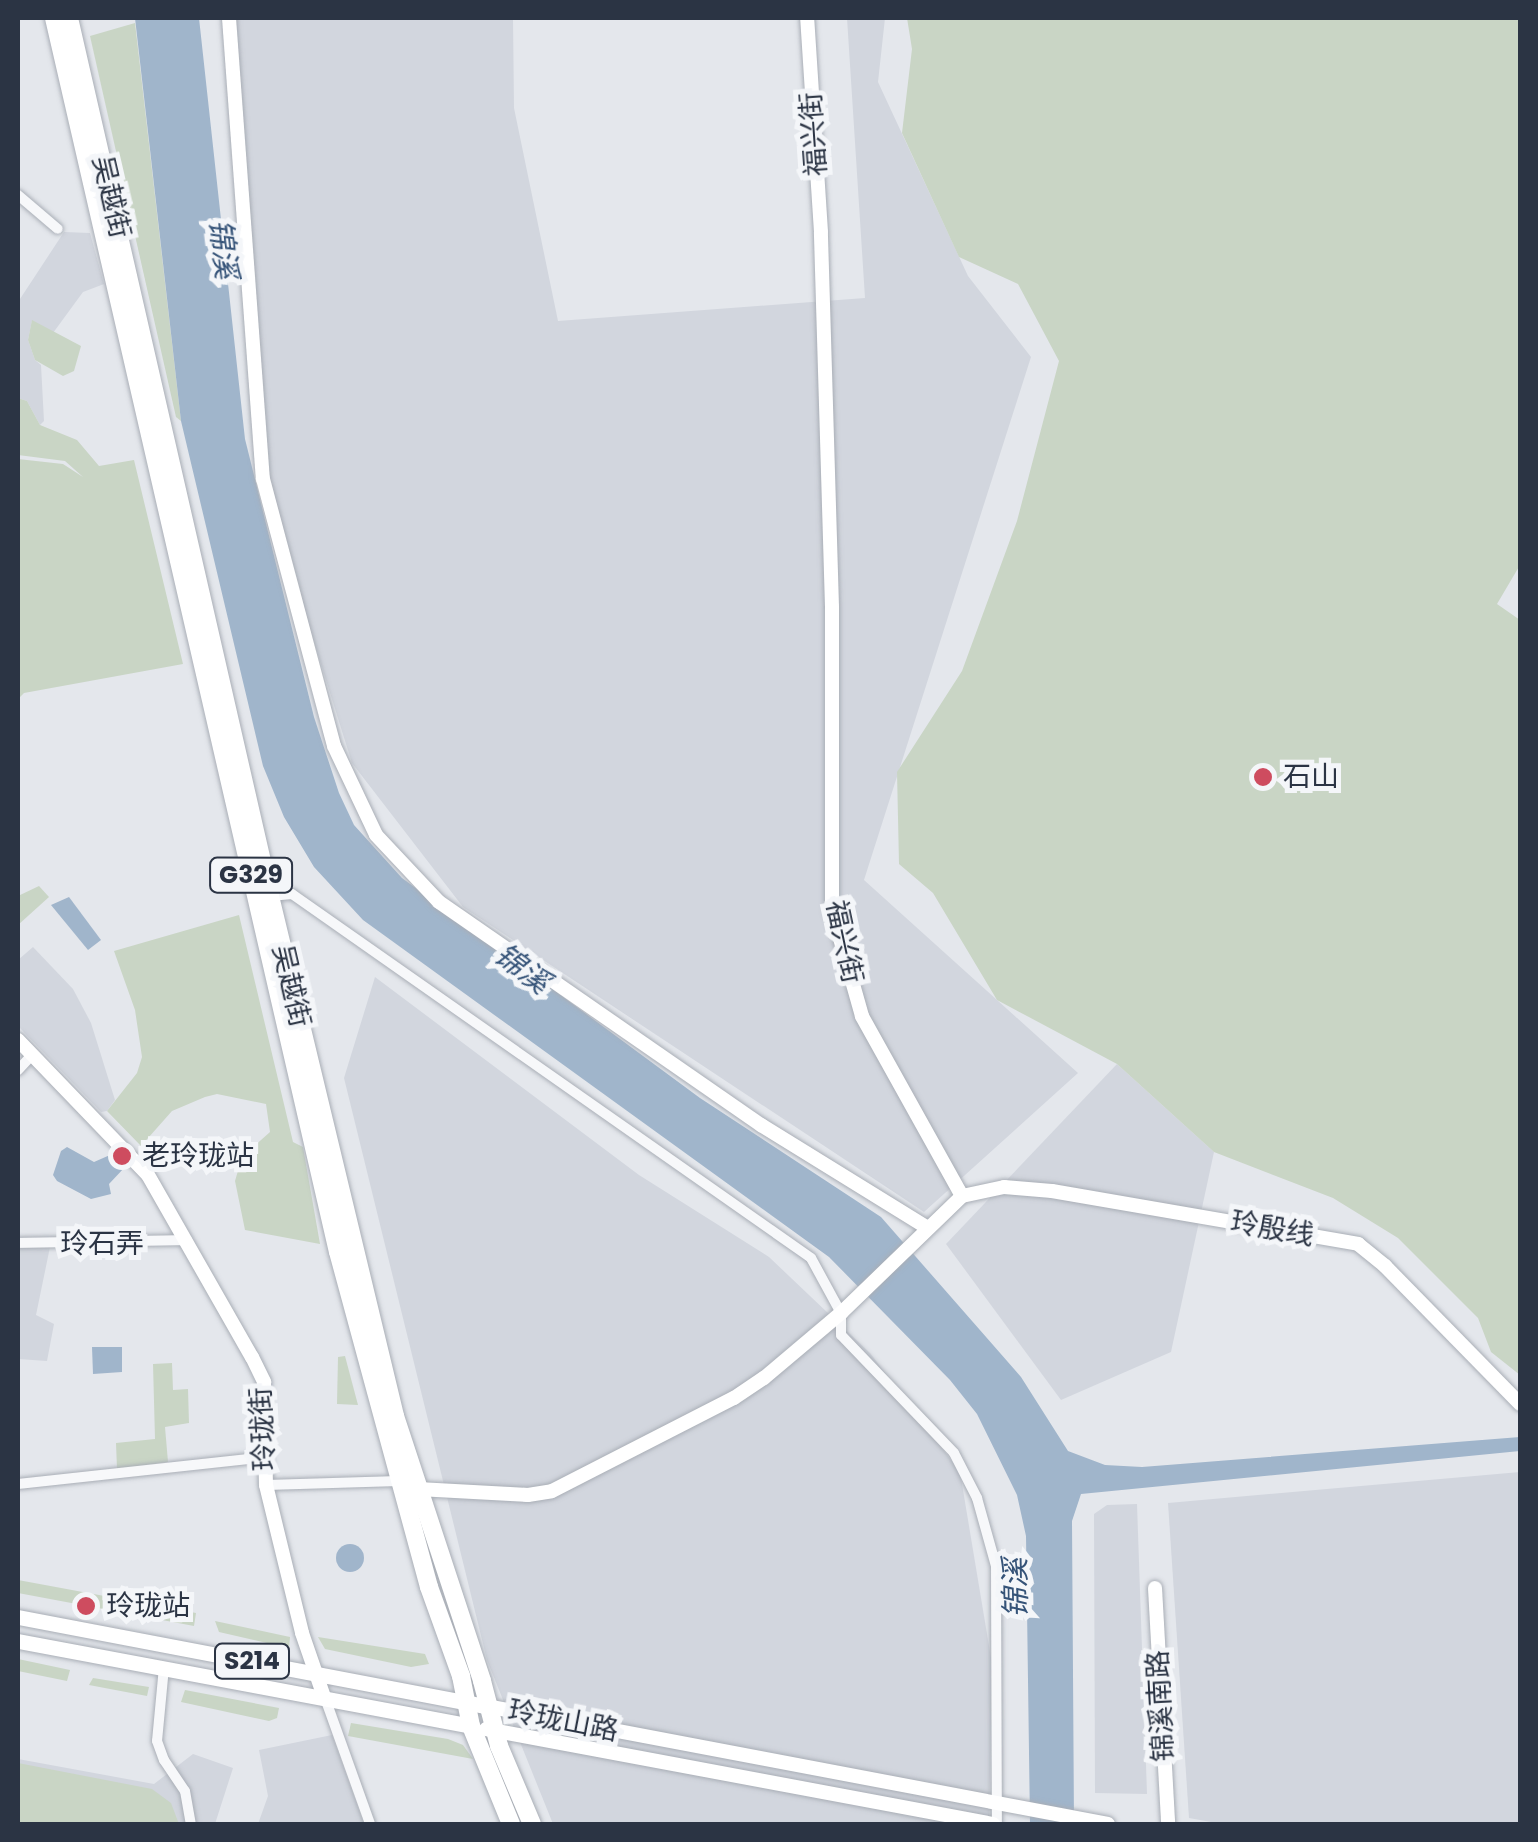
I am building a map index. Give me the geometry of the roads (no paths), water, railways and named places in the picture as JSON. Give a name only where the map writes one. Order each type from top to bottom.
[{"type":"highway","name":"吴越街","points":[[54,18],[338,1252],[399,1481],[471,1726],[511,1824]]},
{"type":"highway","name":"吴越街","points":[[69,18],[352,1249],[418,1489],[482,1680],[494,1730],[532,1824]]},
{"type":"main road","name":"玲珑山路","points":[[18,1618],[486,1706]]},
{"type":"main road","name":"玲珑山路","points":[[18,1641],[471,1726]]},
{"type":"street","points":[[229,18],[263,479],[334,746],[376,835],[439,902],[761,1125],[928,1228]]},
{"type":"street","name":"福兴街","points":[[807,18],[821,232],[832,588],[832,910],[862,1016],[962,1196]]},
{"type":"street","points":[[18,195],[58,230]]},
{"type":"street","points":[[270,896],[292,894],[810,1258],[840,1313],[841,1334],[954,1453],[977,1498],[996,1566],[995,1824]]},
{"type":"street","name":"玲珑街","points":[[18,1040],[148,1176],[264,1382],[266,1485],[314,1672],[370,1824]]},
{"type":"street","points":[[18,1070],[32,1055]]},
{"type":"street","name":"玲殷线","points":[[962,1196],[1004,1187],[1052,1191],[1358,1244],[1385,1266],[1520,1404]]},
{"type":"street","points":[[418,1489],[528,1495],[552,1492],[734,1398],[764,1378],[840,1313],[962,1196]]},
{"type":"street","name":"玲石弄","points":[[18,1243],[187,1240]]},
{"type":"street","points":[[18,1484],[265,1457]]},
{"type":"street","points":[[266,1485],[399,1481]]},
{"type":"street","name":"锦溪南路","points":[[1155,1588],[1168,1824]]},
{"type":"street","points":[[164,1667],[157,1740],[164,1760],[184,1791],[191,1824]]},
{"type":"street","name":"玲珑山路","points":[[486,1706],[1108,1824]]},
{"type":"street","name":"玲珑山路","points":[[471,1726],[995,1824]]},
{"type":"water","name":"锦溪","points":[[135,18],[199,18],[245,439],[314,717],[339,793],[354,825],[402,878],[700,1098],[881,1217],[1021,1377],[1068,1451],[1105,1465],[1142,1467],[1520,1437],[1520,1451],[1081,1494],[1072,1521],[1074,1824],[1030,1824],[1026,1536],[1017,1495],[977,1414],[950,1380],[829,1257],[363,920],[314,867],[284,817],[263,766],[181,421]]},
{"type":"water","points":[[69,897],[101,940],[88,950],[51,905]]},
{"type":"water","points":[[67,1147],[94,1162],[110,1155],[125,1167],[109,1184],[111,1194],[91,1199],[57,1181],[53,1175],[61,1151]]},
{"type":"water","points":[[92,1347],[122,1347],[122,1372],[93,1374]]},
{"type":"water","points":[[350,1544],[360,1548],[364,1558],[360,1568],[350,1572],[340,1568],[336,1558],[340,1548]]},
{"type":"place","name":"石山","points":[[1263,777]]},
{"type":"place","name":"老玲珑站","points":[[122,1156]]},
{"type":"place","name":"玲珑站","points":[[86,1606]]}]
